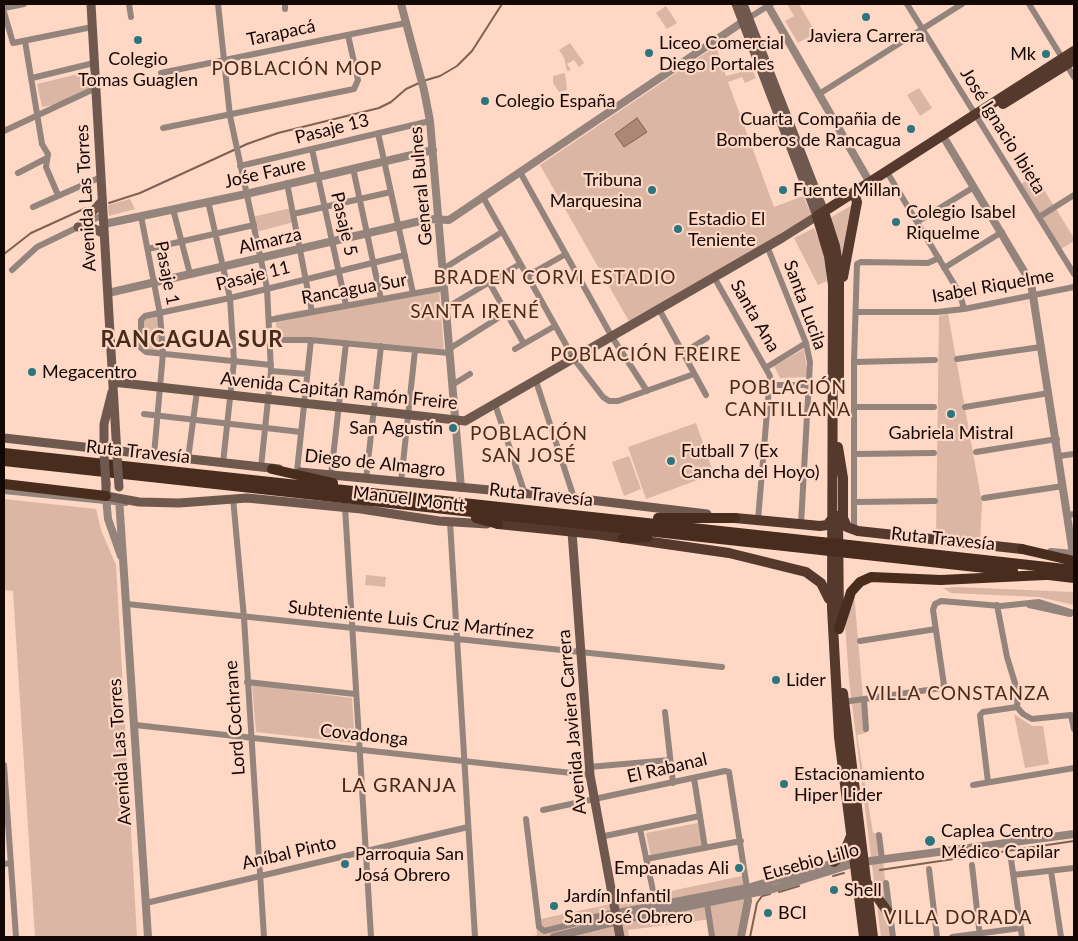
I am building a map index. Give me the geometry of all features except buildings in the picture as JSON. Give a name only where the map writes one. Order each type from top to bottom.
[{"type":"highway","name":"Ruta Travesía","points":[[4,453],[618,520],[1074,578]]},
{"type":"highway","name":"Ruta Travesía","points":[[4,461],[684,536],[828,546]]},
{"type":"highway","points":[[266,468],[370,493]]},
{"type":"highway","points":[[4,484],[106,499]]},
{"type":"highway","points":[[446,510],[498,524]]},
{"type":"highway","points":[[618,520],[735,518]]},
{"type":"highway","points":[[623,538],[684,536]]},
{"type":"highway","points":[[1022,548],[1074,556]]},
{"type":"highway","name":"Ruta Travesía","points":[[849,549],[1074,570]]},
{"type":"highway","points":[[839,629],[851,592],[860,582],[871,577],[941,580],[1045,575]]},
{"type":"main road","name":"Avenida Las Torres","points":[[91,4],[120,500]]},
{"type":"main road","points":[[742,4],[746,20],[836,252],[841,290]]},
{"type":"main road","name":"Avenida Capitán Ramón Freire","points":[[113,386],[160,387],[339,408],[467,420],[767,246],[821,217],[1068,61],[1074,52]]},
{"type":"main road","name":"Avenida Capitán Ramón Freire","points":[[872,186],[890,177],[925,151],[946,141],[977,117]]},
{"type":"main road","points":[[855,196],[841,290],[838,447],[828,546],[838,737],[851,835],[866,881],[873,937]]},
{"type":"main road","points":[[79,226],[102,201]]},
{"type":"main road","points":[[821,217],[833,285],[831,520],[828,546],[839,629],[843,702],[859,860],[864,937]]},
{"type":"main road","points":[[79,226],[93,228],[104,234]]},
{"type":"main road","name":"Avenida Las Torres","points":[[106,499],[104,424],[113,386]]},
{"type":"main road","name":"Diego de Almagro","points":[[4,438],[117,453],[154,455],[332,475],[574,498],[735,518],[823,526],[831,520]]},
{"type":"main road","points":[[838,447],[843,478],[843,518],[847,528],[1022,548]]},
{"type":"main road","name":"Manuel Montt","points":[[106,499],[179,504],[233,498],[345,508],[450,522],[498,524],[715,550],[802,570],[821,583],[832,608]]},
{"type":"main road","name":"Avenida Javiera Carrera","points":[[572,532],[590,771],[600,837],[620,937]]},
{"type":"main road","points":[[834,862],[844,853],[851,835]]},
{"type":"main road","points":[[866,881],[890,915]]},
{"type":"street","points":[[4,8],[24,4]]},
{"type":"street","points":[[130,4],[131,17]]},
{"type":"street","points":[[218,4],[230,116],[267,288],[271,368],[265,427],[266,468]]},
{"type":"street","name":"General Bulnes","points":[[401,4],[422,82],[430,121],[461,488]]},
{"type":"street","points":[[746,20],[769,4],[872,186]]},
{"type":"street","name":"José Ignacio Ibieta","points":[[907,4],[1074,274]]},
{"type":"street","points":[[819,94],[962,4]]},
{"type":"street","points":[[1029,4],[1068,61],[1074,77]]},
{"type":"street","points":[[4,12],[13,43],[92,27]]},
{"type":"street","name":"Almarza","points":[[108,293],[429,219],[449,220],[746,20]]},
{"type":"street","name":"Tarapacá","points":[[161,74],[406,23]]},
{"type":"street","points":[[163,128],[230,116],[354,89],[358,80],[348,35]]},
{"type":"street","points":[[25,41],[39,115],[42,144],[46,150],[46,166],[58,195]]},
{"type":"street","points":[[32,78],[94,62]]},
{"type":"street","points":[[4,131],[96,88]]},
{"type":"street","name":"Pasaje 13","points":[[240,166],[430,121]]},
{"type":"street","points":[[378,133],[413,293]]},
{"type":"street","points":[[946,141],[1028,277],[1033,295],[1063,486],[1071,514],[1074,556]]},
{"type":"street","name":"Pasaje 5","points":[[312,149],[346,305]]},
{"type":"street","name":"Jośe Faure","points":[[104,224],[246,194],[433,150]]},
{"type":"street","points":[[18,173],[47,158]]},
{"type":"street","points":[[353,168],[381,299]]},
{"type":"street","points":[[520,172],[612,337],[646,391]]},
{"type":"street","points":[[33,207],[101,177]]},
{"type":"street","points":[[890,177],[961,297],[964,309]]},
{"type":"street","points":[[287,183],[312,312]]},
{"type":"street","points":[[917,222],[974,187]]},
{"type":"street","points":[[293,214],[391,192]]},
{"type":"street","points":[[1039,217],[1074,195]]},
{"type":"street","points":[[483,197],[574,359],[606,399],[618,401],[694,374]]},
{"type":"street","points":[[208,201],[230,298],[234,361],[223,463]]},
{"type":"street","points":[[173,209],[183,241],[190,274]]},
{"type":"street","points":[[12,270],[37,247],[103,214]]},
{"type":"street","name":"Pasaje 1","points":[[141,216],[155,282],[163,353],[154,455]]},
{"type":"street","points":[[148,249],[254,225]]},
{"type":"street","points":[[443,269],[502,232]]},
{"type":"street","points":[[944,268],[1002,232]]},
{"type":"street","name":"Santa Lucila","points":[[767,246],[806,343],[810,362],[801,524]]},
{"type":"street","points":[[527,276],[566,254]]},
{"type":"street","name":"Pasaje 11","points":[[163,353],[143,350],[141,320],[145,316],[230,298],[305,278],[405,255]]},
{"type":"street","points":[[854,530],[854,362],[858,263],[928,263],[939,258]]},
{"type":"street","points":[[446,308],[520,264]]},
{"type":"street","name":"Santa Ana","points":[[714,277],[767,367],[771,385],[758,520]]},
{"type":"street","points":[[489,282],[524,344]]},
{"type":"street","name":"Isabel Riquelme","points":[[856,312],[937,312],[964,309],[1074,287]]},
{"type":"street","name":"Rancagua Sur","points":[[270,320],[444,288]]},
{"type":"street","points":[[659,309],[706,395]]},
{"type":"street","points":[[270,340],[311,340],[415,350],[449,351],[506,313]]},
{"type":"street","points":[[514,349],[555,326]]},
{"type":"street","points":[[683,353],[707,338]]},
{"type":"street","points":[[297,471],[311,340]]},
{"type":"street","points":[[332,475],[346,343]]},
{"type":"street","points":[[767,367],[806,343]]},
{"type":"street","points":[[366,478],[381,346]]},
{"type":"street","points":[[957,359],[1041,346]]},
{"type":"street","points":[[401,482],[415,350]]},
{"type":"street","points":[[163,353],[234,361],[308,374]]},
{"type":"street","points":[[854,362],[935,360]]},
{"type":"street","points":[[452,385],[470,374]]},
{"type":"street","points":[[536,381],[574,498]]},
{"type":"street","points":[[771,385],[809,385]]},
{"type":"street","points":[[188,459],[197,391]]},
{"type":"street","points":[[965,406],[1049,393]]},
{"type":"street","points":[[495,404],[526,494]]},
{"type":"street","points":[[854,407],[934,408]]},
{"type":"street","points":[[144,414],[227,422],[301,432]]},
{"type":"street","points":[[976,452],[1057,439]]},
{"type":"street","points":[[854,454],[934,454]]},
{"type":"street","points":[[1059,456],[1074,454]]},
{"type":"street","points":[[984,498],[1063,486]]},
{"type":"street","name":"Manuel Montt","points":[[4,490],[106,499]]},
{"type":"street","name":"Lord Cochrane","points":[[233,498],[244,618],[264,937]]},
{"type":"street","name":"Avenida Las Torres","points":[[106,499],[108,519],[124,565]]},
{"type":"street","name":"Avenida Las Torres","points":[[120,500],[148,937]]},
{"type":"street","points":[[854,502],[935,501]]},
{"type":"street","points":[[345,508],[371,937]]},
{"type":"street","points":[[450,522],[475,937]]},
{"type":"street","points":[[843,702],[942,688],[945,682],[933,610],[938,602],[947,600],[997,605],[1039,602],[1074,614]]},
{"type":"street","name":"Subteniente Luis Cruz Martínez","points":[[127,604],[582,654],[722,667]]},
{"type":"street","points":[[997,605],[1007,657],[1018,693],[1018,707],[1023,714],[1032,719],[1071,715],[1074,729]]},
{"type":"street","points":[[860,641],[936,629]]},
{"type":"street","points":[[247,682],[355,694]]},
{"type":"street","points":[[864,700],[866,729]]},
{"type":"street","points":[[988,782],[980,715],[983,712],[1018,707]]},
{"type":"street","points":[[666,712],[673,783]]},
{"type":"street","name":"Covadonga","points":[[135,725],[464,761],[590,771],[670,760]]},
{"type":"street","points":[[4,765],[16,937]]},
{"type":"street","points":[[973,785],[1074,768]]},
{"type":"street","name":"El Rabanal","points":[[543,810],[729,772],[741,841],[747,891],[741,937]]},
{"type":"street","points":[[694,778],[705,848]]},
{"type":"street","points":[[600,837],[700,816]]},
{"type":"street","points":[[526,819],[538,927],[544,931],[558,933]]},
{"type":"street","name":"Aníbal Pinto","points":[[146,903],[468,827]]},
{"type":"street","points":[[640,828],[656,905]]},
{"type":"street","name":"Eusebio Lillo","points":[[558,933],[595,918],[616,917],[707,903],[834,862],[882,859],[1074,834]]},
{"type":"street","points":[[879,835],[882,859]]},
{"type":"street","points":[[646,859],[741,841]]},
{"type":"street","points":[[1011,859],[1022,937]]},
{"type":"street","name":"Eusebio Lillo","points":[[558,933],[578,934],[616,917],[656,905],[747,891],[774,889],[859,860]]},
{"type":"street","points":[[4,864],[11,863]]},
{"type":"street","points":[[972,864],[980,935]]},
{"type":"street","points":[[1013,875],[1074,868]]},
{"type":"street","points":[[929,869],[938,937]]},
{"type":"street","points":[[1051,871],[1061,937]]},
{"type":"street","points":[[886,883],[893,937]]},
{"type":"street","points":[[707,903],[712,937]]},
{"type":"street","name":"Eusebio Lillo","points":[[578,934],[595,918]]},
{"type":"street","points":[[952,937],[980,935],[1021,928]]},
{"type":"shaded area","points":[[787,4],[799,4],[816,33],[798,43],[785,21],[794,16]]},
{"type":"shaded area","points":[[666,6],[677,23],[667,29],[656,13]]},
{"type":"shaded area","points":[[570,43],[584,63],[579,67],[574,60],[567,64],[571,70],[567,71],[564,58],[559,50]]},
{"type":"shaded area","name":"Estadio El Teniente","points":[[716,46],[726,76],[752,69],[756,78],[745,83],[742,77],[728,82],[774,207],[803,196],[812,215],[630,323],[540,165]]},
{"type":"shaded area","points":[[90,71],[92,87],[54,105],[42,107],[37,84]]},
{"type":"shaded area","points":[[565,73],[567,90],[559,92],[553,83],[553,76]]},
{"type":"shaded area","points":[[919,88],[932,108],[920,116],[907,95]]},
{"type":"shaded area","points":[[637,118],[647,132],[624,147],[615,134]]},
{"type":"shaded area","points":[[1035,175],[1054,206],[1040,215],[1021,184]]},
{"type":"shaded area","points":[[130,199],[135,209],[109,216],[108,205]]},
{"type":"shaded area","points":[[854,204],[843,264],[830,218]]},
{"type":"shaded area","points":[[291,208],[294,222],[256,232],[252,217]]},
{"type":"shaded area","points":[[1056,209],[1074,238],[1074,241],[1061,249],[1042,218]]},
{"type":"shaded area","points":[[814,228],[825,254],[827,281],[818,285],[794,238]]},
{"type":"shaded area","points":[[439,288],[444,351],[278,339],[275,315],[414,290]]},
{"type":"shaded area","points":[[160,314],[163,353],[143,350],[141,320]]},
{"type":"shaded area","points":[[948,314],[982,503],[980,542],[936,537],[939,316]]},
{"type":"shaded area","points":[[804,349],[808,377],[780,378],[774,366]]},
{"type":"shaded area","name":"Futball 7 (Ex Cancha del Hoyo)","points":[[696,423],[714,474],[646,499],[628,447]]},
{"type":"shaded area","points":[[629,456],[641,489],[624,496],[612,462]]},
{"type":"shaded area","points":[[4,499],[96,509],[101,530],[116,565],[137,937],[35,937],[13,591],[4,590]]},
{"type":"shaded area","points":[[366,575],[386,577],[385,587],[365,585]]},
{"type":"shaded area","points":[[943,588],[1074,592],[1074,605],[1039,597],[951,593]]},
{"type":"shaded area","points":[[854,593],[866,733],[857,735],[873,833],[880,833],[891,937],[881,937],[849,680],[845,624]]},
{"type":"shaded area","points":[[252,685],[352,698],[355,743],[256,732]]},
{"type":"shaded area","points":[[1014,714],[1032,726],[1043,726],[1049,764],[1025,768]]},
{"type":"shaded area","points":[[698,823],[703,847],[651,857],[646,833]]},
{"type":"shaded area","points":[[746,875],[744,937],[714,937],[712,919],[628,930],[629,937],[530,937],[537,935],[536,920]]},
{"type":"waterway","points":[[423,81],[440,76],[457,66],[472,51],[502,4]]},
{"type":"waterway","points":[[109,203],[140,193],[247,144],[278,133],[379,108],[391,102],[406,89],[419,83]]},
{"type":"waterway","points":[[4,254],[31,233],[86,208]]},
{"type":"waterway","points":[[880,870],[1074,841]]},
{"type":"waterway","points":[[833,876],[844,873]]},
{"type":"waterway","points":[[779,892],[799,886]]},
{"type":"waterway","points":[[750,937],[757,903],[762,896],[770,894]]},
{"type":"place","name":"Javiera Carrera","points":[[866,17]]},
{"type":"place","name":"Colegio Tomas Guaglen","points":[[138,40]]},
{"type":"place","name":"Liceo Comercial Diego Portales","points":[[649,53]]},
{"type":"place","name":"Mk","points":[[1046,54]]},
{"type":"place","name":"Colegio España","points":[[485,101]]},
{"type":"place","name":"Cuarta Compañia de Bomberos de Rancagua","points":[[911,129]]},
{"type":"place","name":"Tribuna Marquesina","points":[[652,190]]},
{"type":"place","name":"Fuente Millan","points":[[783,190]]},
{"type":"place","name":"Colegio Isabel Riquelme","points":[[896,222]]},
{"type":"place","name":"Estadio El Teniente","points":[[678,229]]},
{"type":"place","name":"Megacentro","points":[[32,372]]},
{"type":"place","name":"Gabriela Mistral","points":[[951,414]]},
{"type":"place","name":"San Agustín","points":[[453,428]]},
{"type":"place","name":"Futball 7 (Ex Cancha del Hoyo)","points":[[671,461]]},
{"type":"place","name":"Lider","points":[[776,680]]},
{"type":"place","name":"Estacionamiento Hiper Lider","points":[[784,784]]},
{"type":"place","name":"Caplea Centro Médico Capilar","points":[[930,841]]},
{"type":"place","name":"Parroquia San Josá Obrero","points":[[345,864]]},
{"type":"place","name":"Empanadas Ali","points":[[739,868]]},
{"type":"place","name":"Shell","points":[[834,890]]},
{"type":"place","name":"Jardín Infantil San José Obrero","points":[[554,906]]},
{"type":"place","name":"BCI","points":[[768,913]]},
{"type":"district","name":"POBLACIÓN MOP","points":[[297,69]]},
{"type":"district","name":"BRADEN CORVI ESTADIO","points":[[555,278]]},
{"type":"district","name":"SANTA IRENÉ","points":[[475,312]]},
{"type":"district","name":"RANCAGUA SUR","points":[[192,340]]},
{"type":"district","name":"POBLACIÓN FREIRE","points":[[646,355]]},
{"type":"district","name":"POBLACIÓN CANTILLANA","points":[[788,399]]},
{"type":"district","name":"POBLACIÓN SAN JOSÉ","points":[[529,445]]},
{"type":"district","name":"VILLA CONSTANZA","points":[[958,694]]},
{"type":"district","name":"LA GRANJA","points":[[399,786]]},
{"type":"district","name":"VILLA DORADA","points":[[958,918]]}]
